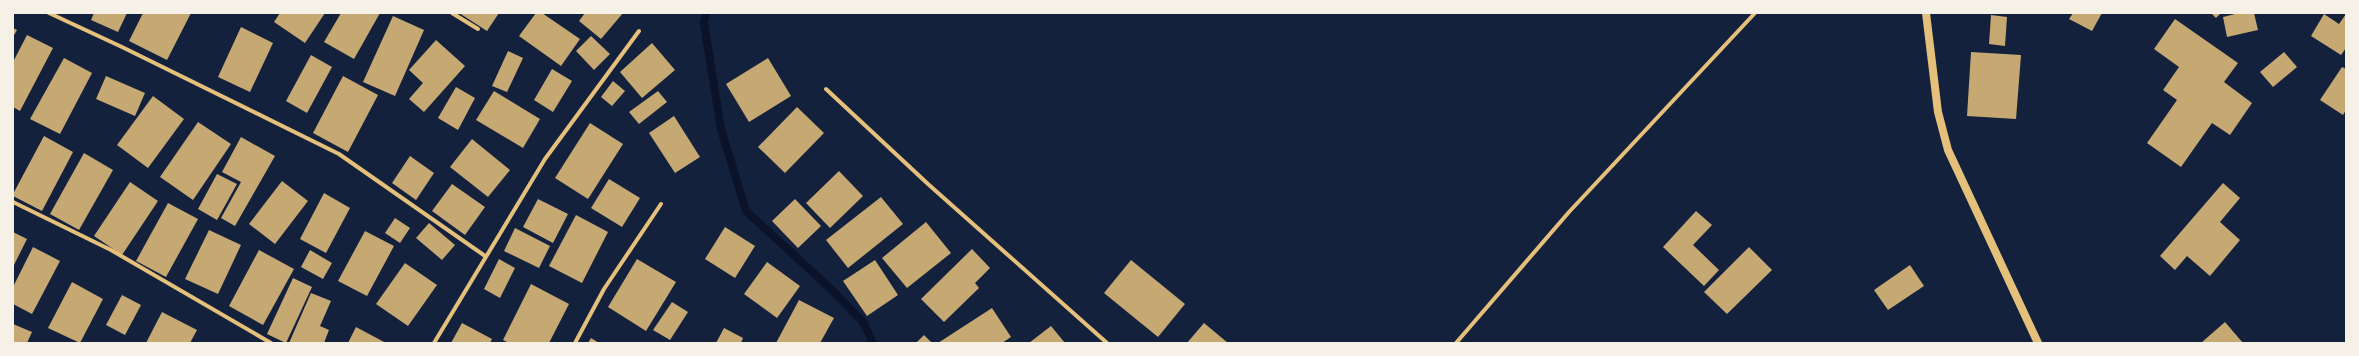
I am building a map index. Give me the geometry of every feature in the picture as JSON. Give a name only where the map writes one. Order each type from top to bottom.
[{"type":"main road","points":[[1926,13],[1938,112],[1948,150],[2038,343]]},
{"type":"street","points":[[49,13],[122,47],[339,154],[486,256]]},
{"type":"street","points":[[452,13],[478,29]]},
{"type":"street","points":[[1456,343],[1569,212],[1755,13]]},
{"type":"street","points":[[434,343],[545,159],[639,31]]},
{"type":"street","points":[[826,89],[928,184],[1107,343]]},
{"type":"street","points":[[13,202],[111,250],[271,343]]},
{"type":"street","points":[[575,343],[604,289],[661,204]]},
{"type":"building","points":[[94,13],[127,13],[118,32],[91,20]]},
{"type":"building","points":[[143,13],[191,13],[167,60],[129,41]]},
{"type":"building","points":[[280,13],[325,13],[305,43],[274,22]]},
{"type":"building","points":[[341,13],[380,13],[354,59],[324,42]]},
{"type":"building","points":[[459,13],[499,13],[487,31]]},
{"type":"building","points":[[536,13],[542,13],[580,39],[561,66],[519,36]]},
{"type":"building","points":[[585,13],[623,13],[601,39],[579,21]]},
{"type":"building","points":[[2073,13],[2102,13],[2092,31],[2069,19]]},
{"type":"building","points":[[2211,13],[2221,13],[2216,18]]},
{"type":"building","points":[[2239,13],[2254,13],[2258,30],[2227,37],[2223,17]]},
{"type":"building","points":[[2324,14],[2339,24],[2346,14],[2346,48],[2341,55],[2311,36]]},
{"type":"building","points":[[1991,15],[2007,17],[2005,46],[1989,44]]},
{"type":"building","points":[[393,16],[424,30],[395,96],[363,82]]},
{"type":"building","points":[[2175,19],[2238,63],[2224,82],[2252,103],[2230,135],[2212,123],[2181,167],[2147,143],[2177,100],[2163,90],[2179,67],[2154,49]]},
{"type":"building","points":[[241,27],[273,43],[250,92],[218,77]]},
{"type":"building","points":[[13,28],[17,30],[13,37]]},
{"type":"building","points":[[27,35],[53,48],[20,111],[13,107],[13,62]]},
{"type":"building","points":[[591,36],[610,54],[594,70],[576,51]]},
{"type":"building","points":[[436,40],[465,66],[424,112],[409,99],[423,83],[409,70]]},
{"type":"building","points":[[652,43],[675,70],[642,98],[620,72]]},
{"type":"building","points":[[508,51],[523,58],[507,92],[492,86]]},
{"type":"building","points":[[1971,52],[2021,55],[2016,119],[1967,116]]},
{"type":"building","points":[[2284,52],[2297,67],[2273,87],[2260,72]]},
{"type":"building","points":[[311,55],[332,67],[307,113],[286,101]]},
{"type":"building","points":[[64,58],[92,73],[60,134],[30,119]]},
{"type":"building","points":[[768,58],[791,96],[749,122],[726,84]]},
{"type":"building","points":[[2342,67],[2346,69],[2346,110],[2343,115],[2320,100]]},
{"type":"building","points":[[552,69],[572,81],[553,112],[534,100]]},
{"type":"building","points":[[106,76],[145,93],[135,116],[96,99]]},
{"type":"building","points":[[343,76],[378,95],[348,152],[313,133]]},
{"type":"building","points":[[613,81],[625,91],[612,106],[601,97]]},
{"type":"building","points":[[456,87],[475,98],[458,130],[438,118]]},
{"type":"building","points":[[494,91],[540,119],[523,148],[476,120]]},
{"type":"building","points":[[658,91],[667,102],[639,124],[629,112]]},
{"type":"building","points":[[153,96],[184,119],[148,168],[117,145]]},
{"type":"building","points":[[797,107],[824,133],[785,173],[758,147]]},
{"type":"building","points":[[674,116],[700,157],[675,173],[649,133]]},
{"type":"building","points":[[198,122],[231,144],[193,200],[160,177]]},
{"type":"building","points":[[590,123],[623,144],[588,199],[555,178]]},
{"type":"building","points":[[44,136],[73,152],[42,211],[13,196],[13,194]]},
{"type":"building","points":[[241,137],[275,156],[235,226],[221,218],[241,182],[222,172]]},
{"type":"building","points":[[472,139],[510,170],[488,197],[450,167]]},
{"type":"building","points":[[84,153],[113,170],[79,230],[50,214]]},
{"type":"building","points":[[410,156],[434,173],[416,200],[392,183]]},
{"type":"building","points":[[839,171],[863,196],[830,228],[806,203]]},
{"type":"building","points":[[217,174],[237,184],[217,220],[198,209]]},
{"type":"building","points":[[609,179],[640,198],[622,227],[591,208]]},
{"type":"building","points":[[282,181],[308,201],[275,244],[249,224]]},
{"type":"building","points":[[130,182],[158,201],[122,255],[94,236]]},
{"type":"building","points":[[2223,183],[2240,198],[2220,222],[2240,240],[2210,276],[2187,256],[2175,270],[2160,256]]},
{"type":"building","points":[[452,184],[485,207],[465,235],[432,211]]},
{"type":"building","points":[[324,193],[350,208],[326,253],[300,239]]},
{"type":"building","points":[[881,197],[903,224],[848,268],[826,240]]},
{"type":"building","points":[[538,199],[568,214],[553,243],[523,227]]},
{"type":"building","points":[[795,199],[821,226],[798,248],[772,221]]},
{"type":"building","points":[[168,203],[198,219],[166,277],[136,261]]},
{"type":"building","points":[[1696,211],[1712,225],[1693,245],[1719,270],[1704,286],[1663,247]]},
{"type":"building","points":[[576,215],[608,232],[582,283],[549,266]]},
{"type":"building","points":[[395,218],[410,228],[400,243],[385,233]]},
{"type":"building","points":[[926,222],[951,253],[907,288],[882,258]]},
{"type":"building","points":[[429,223],[455,245],[442,260],[416,238]]},
{"type":"building","points":[[725,227],[755,246],[735,278],[705,259]]},
{"type":"building","points":[[515,228],[550,246],[539,268],[504,251]]},
{"type":"building","points":[[209,230],[241,245],[218,294],[185,279]]},
{"type":"building","points":[[365,231],[394,246],[367,296],[338,281]]},
{"type":"building","points":[[13,232],[27,239],[13,267]]},
{"type":"building","points":[[33,247],[60,261],[32,314],[13,304],[13,287]]},
{"type":"building","points":[[1749,247],[1772,270],[1727,314],[1704,292]]},
{"type":"building","points":[[972,249],[990,268],[975,283],[979,288],[944,322],[921,299]]},
{"type":"building","points":[[259,250],[294,269],[263,325],[229,306]]},
{"type":"building","points":[[310,250],[332,263],[323,279],[301,267]]},
{"type":"building","points":[[499,259],[515,268],[500,298],[484,289]]},
{"type":"building","points":[[637,259],[676,282],[646,331],[608,307]]},
{"type":"building","points":[[875,260],[898,295],[867,316],[843,281]]},
{"type":"building","points":[[1131,260],[1185,304],[1158,337],[1104,293]]},
{"type":"building","points":[[767,262],[800,286],[777,318],[744,294]]},
{"type":"building","points":[[405,263],[437,285],[408,326],[376,304]]},
{"type":"building","points":[[1910,265],[1924,286],[1888,310],[1874,290]]},
{"type":"building","points":[[293,278],[312,287],[286,343],[267,334]]},
{"type":"building","points":[[72,282],[103,299],[80,343],[48,328]]},
{"type":"building","points":[[531,284],[569,304],[549,343],[509,343],[503,340]]},
{"type":"building","points":[[311,293],[331,301],[320,326],[329,330],[324,343],[289,343]]},
{"type":"building","points":[[122,295],[141,305],[125,335],[106,325]]},
{"type":"building","points":[[799,300],[834,318],[820,343],[776,343]]},
{"type":"building","points":[[672,302],[688,312],[670,340],[653,330]]},
{"type":"building","points":[[992,308],[1011,337],[1002,343],[938,343]]},
{"type":"building","points":[[162,312],[197,330],[190,343],[146,343]]},
{"type":"building","points":[[2225,322],[2243,343],[2201,343]]},
{"type":"building","points":[[462,323],[492,339],[490,343],[451,343]]},
{"type":"building","points":[[1204,323],[1228,343],[1187,343]]},
{"type":"building","points":[[13,324],[32,332],[27,343],[13,343]]},
{"type":"building","points":[[1051,326],[1065,343],[1029,343]]},
{"type":"building","points":[[356,327],[386,343],[348,343]]},
{"type":"building","points":[[724,328],[743,338],[741,343],[716,343]]},
{"type":"building","points":[[924,335],[932,343],[916,343]]},
{"type":"building","points":[[591,338],[599,343],[588,343]]},
{"type":"waterway","points":[[706,13],[704,23],[721,129],[746,211],[831,289],[863,322],[873,343]]}]
